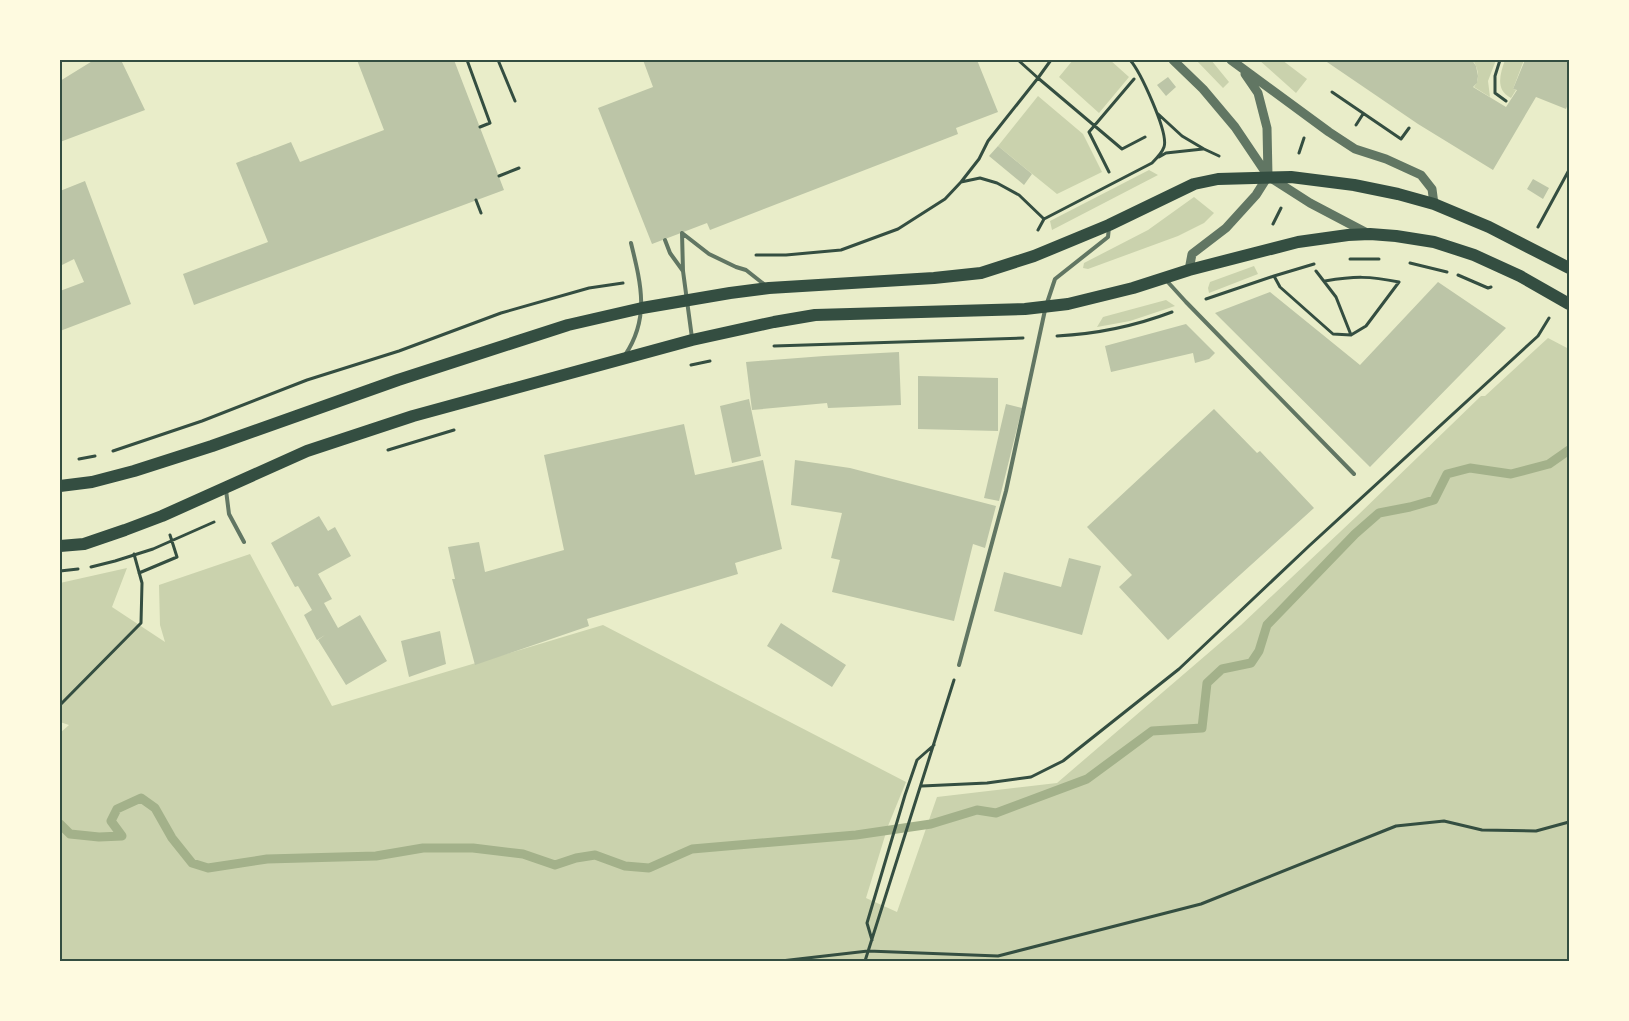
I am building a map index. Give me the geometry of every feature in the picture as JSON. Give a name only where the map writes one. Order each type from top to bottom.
[{"type":"main road","points":[[60,486],[92,482],[134,471],[221,443],[398,380],[568,326],[642,308],[769,288],[934,278],[981,273],[1034,256],[1109,225],[1194,184],[1218,178],[1290,177],[1354,185],[1398,194],[1434,204],[1489,227],[1564,266]]},
{"type":"main road","points":[[60,546],[84,544],[125,530],[226,488],[307,451],[412,416],[692,340],[816,315],[1045,308],[1133,288],[1189,270],[1298,242],[1370,234],[1434,242],[1474,255],[1520,276],[1569,304]]},
{"type":"street","points":[[1173,60],[1203,89],[1235,127],[1268,176],[1310,203],[1370,234]]},
{"type":"street","points":[[1231,60],[1242,70],[1355,150],[1386,159],[1421,175],[1432,189],[1434,204]]},
{"type":"street","points":[[1189,270],[1192,254],[1226,228],[1256,195],[1268,176],[1267,128],[1258,93],[1242,70]]},
{"type":"lane","points":[[959,665],[1006,491],[1045,308],[1055,280],[1108,237],[1109,225]]},
{"type":"lane","points":[[692,340],[683,271],[682,233],[695,244],[721,260],[746,270],[769,288]]},
{"type":"lane","points":[[665,240],[670,253],[683,271]]},
{"type":"lane","points":[[622,359],[639,329],[642,308],[640,280],[631,244]]},
{"type":"lane","points":[[1164,278],[1354,474]]},
{"type":"lane","points":[[226,488],[230,514],[244,542]]},
{"type":"path","points":[[467,60],[490,123],[480,127]]},
{"type":"path","points":[[498,60],[515,101]]},
{"type":"path","points":[[1018,60],[1122,149],[1145,138]]},
{"type":"path","points":[[721,260],[732,252],[746,256],[786,255],[841,250],[898,229],[946,199],[979,159],[988,141],[1051,60]]},
{"type":"path","points":[[1130,60],[1136,67],[1165,136],[1165,147],[1158,158]]},
{"type":"path","points":[[1500,60],[1494,76],[1495,93],[1506,101]]},
{"type":"path","points":[[1109,172],[1089,132],[1134,79]]},
{"type":"path","points":[[1332,92],[1401,139],[1409,128]]},
{"type":"path","points":[[1156,112],[1182,136],[1193,142]]},
{"type":"path","points":[[1359,120],[1363,114]]},
{"type":"path","points":[[961,182],[980,178],[997,183],[1019,195],[1044,219],[1152,163],[1166,153],[1204,149]]},
{"type":"path","points":[[499,176],[519,168]]},
{"type":"path","points":[[1549,207],[1569,170]]},
{"type":"path","points":[[476,200],[481,212]]},
{"type":"path","points":[[1267,227],[1274,224],[1282,205]]},
{"type":"path","points":[[1348,259],[1384,259]]},
{"type":"path","points":[[1401,261],[1454,273],[1488,288]]},
{"type":"path","points":[[774,346],[1039,337],[1101,331],[1148,321],[1274,276],[1319,263]]},
{"type":"path","points":[[1316,271],[1336,297],[1351,335]]},
{"type":"path","points":[[1274,276],[1280,286],[1333,334],[1351,335],[1366,326],[1399,282],[1374,277],[1349,277],[1325,281]]},
{"type":"path","points":[[106,453],[202,421],[307,380],[399,351],[501,312],[589,288],[640,280]]},
{"type":"path","points":[[922,786],[987,783],[1031,777],[1064,761],[1179,669],[1309,546],[1538,336]]},
{"type":"path","points":[[687,366],[715,360]]},
{"type":"path","points":[[379,452],[456,430]]},
{"type":"path","points":[[70,461],[98,456]]},
{"type":"path","points":[[115,561],[172,541],[211,524]]},
{"type":"path","points":[[60,705],[141,623],[142,583],[125,530]]},
{"type":"path","points":[[139,573],[178,557],[172,541]]},
{"type":"path","points":[[865,961],[959,665]]},
{"type":"path","points":[[872,941],[867,923],[904,795],[916,760],[934,745]]},
{"type":"path","points":[[781,961],[868,951],[998,956],[1201,904],[1396,826],[1444,821],[1482,830],[1536,831],[1569,822]]},
{"type":"green space","points":[[1073,60],[1110,60],[1129,77],[1099,113],[1059,77]]},
{"type":"green space","points":[[1196,60],[1211,60],[1229,82],[1223,88]]},
{"type":"green space","points":[[1259,60],[1282,60],[1307,79],[1296,93]]},
{"type":"green space","points":[[1473,60],[1496,60],[1488,81],[1490,97],[1474,87],[1478,80],[1478,74]]},
{"type":"green space","points":[[1505,60],[1524,60],[1513,89],[1516,90],[1511,98],[1503,91],[1500,81]]},
{"type":"green space","points":[[1038,96],[1083,134],[1102,172],[1057,194],[998,146]]},
{"type":"green space","points":[[1149,170],[1158,175],[1052,230],[1050,221]]},
{"type":"green space","points":[[1194,197],[1214,213],[1204,223],[1178,236],[1088,269],[1083,268],[1084,263],[1148,230]]},
{"type":"green space","points":[[1254,266],[1258,274],[1209,293],[1210,282]]},
{"type":"green space","points":[[1166,300],[1175,306],[1130,321],[1097,327],[1103,317]]},
{"type":"green space","points":[[1548,338],[1569,349],[1569,961],[60,961],[60,733],[69,725],[60,722],[60,583],[127,568],[112,607],[165,642],[160,625],[159,585],[250,554],[332,706],[603,625],[906,782],[888,826],[866,898],[897,912],[937,797],[1057,783],[1241,625],[1481,396],[1485,396]]},
{"type":"building","points":[[94,60],[121,60],[145,110],[60,142],[60,81]]},
{"type":"building","points":[[357,60],[454,60],[504,190],[194,305],[183,274],[268,242],[236,163],[291,142],[300,162],[384,130]]},
{"type":"building","points":[[643,60],[977,60],[998,112],[956,128],[958,134],[710,230],[707,223],[652,244],[598,108],[653,87]]},
{"type":"building","points":[[1324,60],[1472,60],[1476,66],[1478,76],[1477,83],[1473,87],[1506,107],[1517,90],[1513,89],[1525,60],[1569,60],[1569,102],[1566,109],[1536,97],[1493,170],[1418,124]]},
{"type":"building","points":[[1168,77],[1176,87],[1166,96],[1157,85]]},
{"type":"building","points":[[998,146],[1032,174],[1024,185],[989,156]]},
{"type":"building","points":[[1533,179],[1549,188],[1543,199],[1527,189]]},
{"type":"building","points":[[85,181],[131,304],[60,331],[60,291],[84,282],[74,259],[60,266],[60,191]]},
{"type":"building","points":[[1438,282],[1506,328],[1370,467],[1215,313],[1270,292],[1360,365]]},
{"type":"building","points":[[1186,324],[1215,353],[1209,359],[1195,363],[1193,353],[1111,372],[1105,346]]},
{"type":"building","points":[[899,352],[901,405],[828,408],[827,403],[752,410],[746,362]]},
{"type":"building","points":[[918,376],[998,378],[998,431],[918,429]]},
{"type":"building","points":[[749,399],[761,456],[732,463],[720,406]]},
{"type":"building","points":[[1006,404],[1022,408],[999,501],[984,498]]},
{"type":"building","points":[[1214,409],[1257,453],[1260,451],[1314,508],[1168,640],[1119,587],[1132,575],[1087,527]]},
{"type":"building","points":[[684,424],[695,475],[763,460],[782,549],[735,563],[738,574],[587,619],[589,626],[475,665],[452,579],[455,579],[448,547],[479,542],[485,572],[564,550],[544,455]]},
{"type":"building","points":[[795,460],[850,468],[996,506],[985,548],[973,544],[954,621],[832,592],[840,560],[831,558],[842,513],[791,505]]},
{"type":"building","points":[[319,516],[328,531],[335,527],[351,556],[318,574],[332,599],[324,603],[338,628],[360,615],[387,661],[346,685],[318,640],[325,635],[317,640],[304,615],[312,610],[298,586],[295,587],[271,543]]},
{"type":"building","points":[[1069,558],[1101,566],[1082,635],[994,611],[1004,572],[1061,587]]},
{"type":"building","points":[[781,623],[846,665],[832,687],[767,646]]},
{"type":"building","points":[[440,631],[446,664],[409,677],[401,641]]},
{"type":"waterway","points":[[60,824],[70,834],[99,837],[122,836],[111,821],[117,809],[141,798],[155,808],[172,838],[192,863],[208,868],[267,859],[376,856],[423,848],[473,848],[523,854],[555,865],[576,858],[595,855],[625,866],[649,868],[692,849],[856,835],[931,824],[977,810],[996,813],[1087,779],[1152,731],[1202,728],[1207,683],[1222,669],[1251,663],[1259,651],[1267,625],[1355,534],[1379,513],[1434,500],[1447,474],[1470,468],[1511,474],[1549,464],[1569,450]]}]
